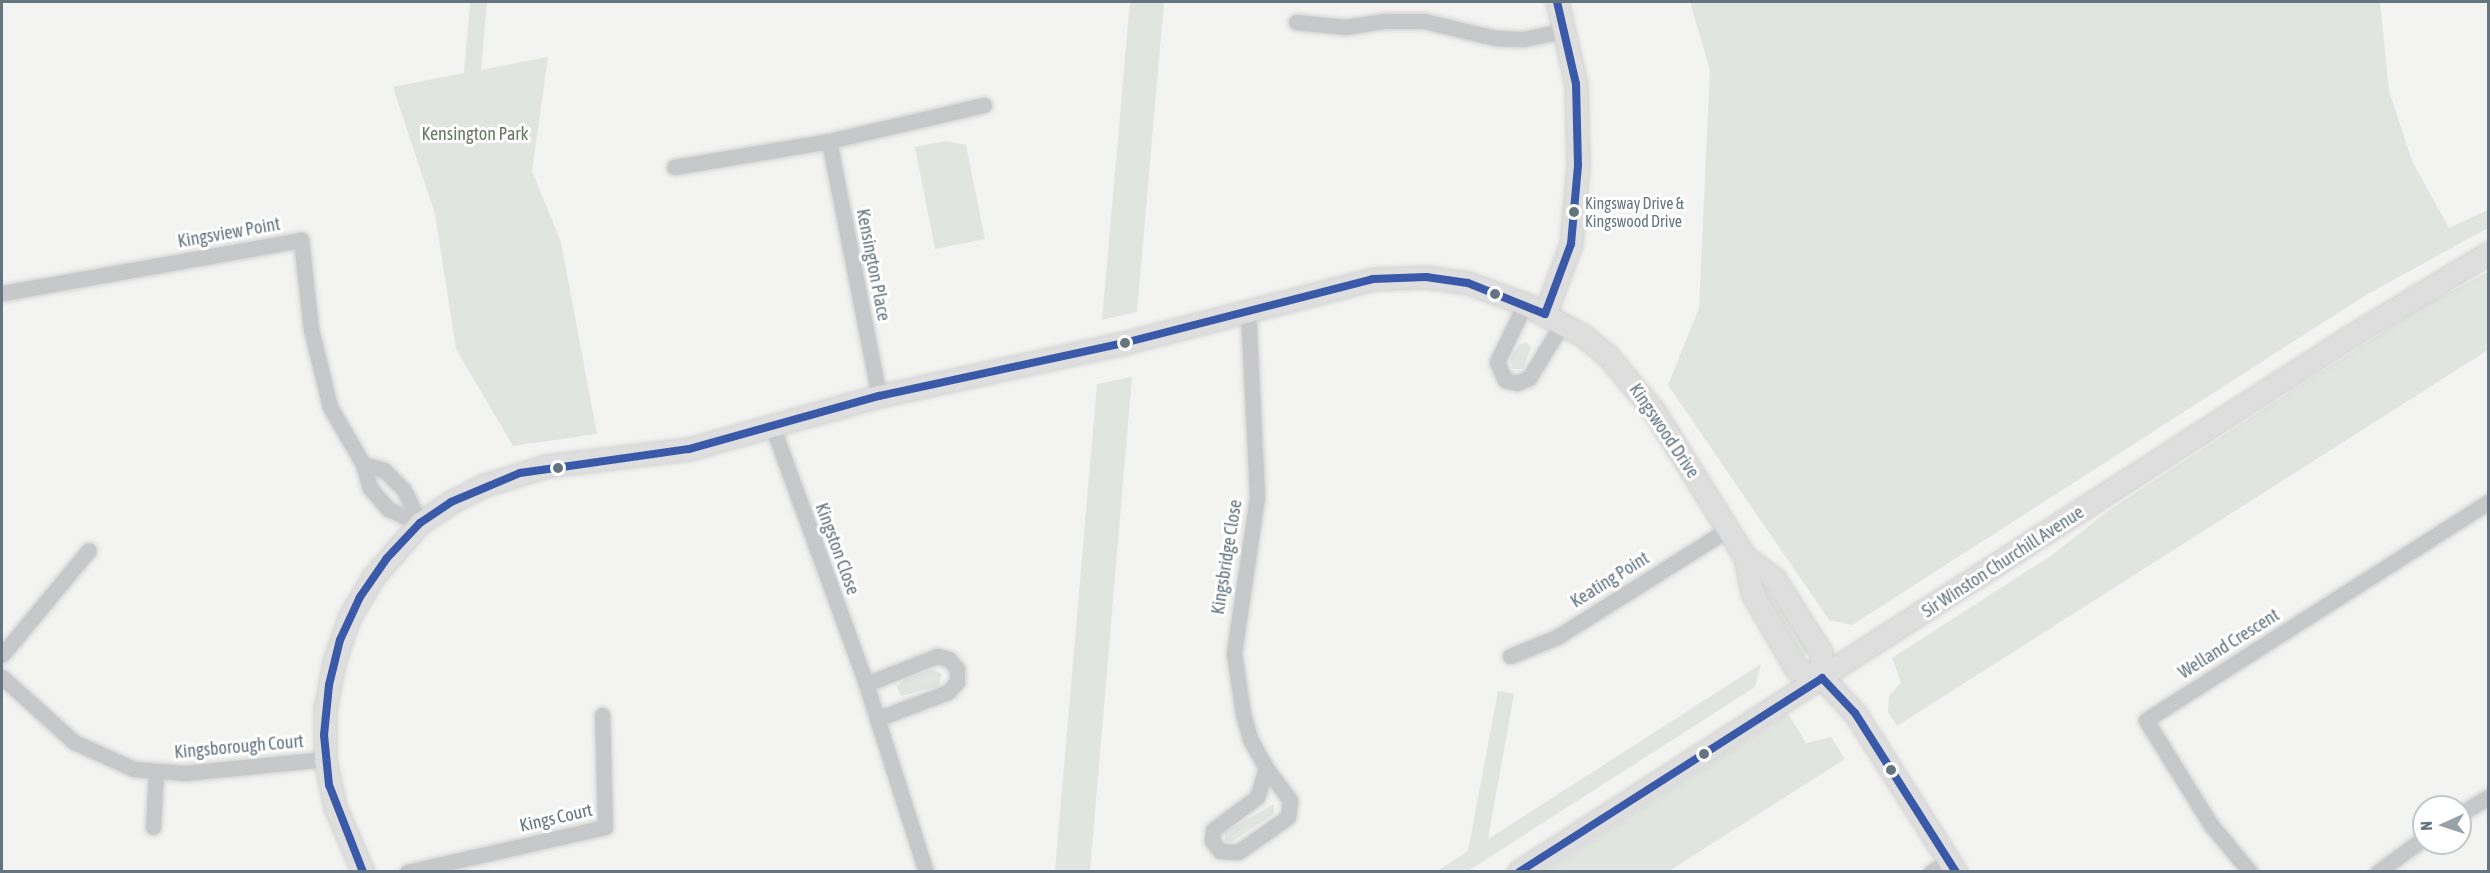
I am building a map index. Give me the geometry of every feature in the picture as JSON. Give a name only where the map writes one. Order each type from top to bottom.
[{"type":"street","points":[[1526,304],[1497,362],[1505,380],[1517,383],[1529,378],[1553,319],[1575,213],[1579,126],[1576,84],[1557,2]]},
{"type":"street","points":[[1296,22],[1346,27],[1383,21],[1424,21],[1495,38],[1523,39],[1564,31]]},
{"type":"street","points":[[674,167],[829,141],[984,105]]},
{"type":"street","name":"Kensington Place","points":[[829,141],[879,396]]},
{"type":"street","name":"Kingsview Point","points":[[3,293],[301,240],[311,329],[330,407],[363,464],[370,488],[388,509],[420,524]]},
{"type":"street","name":"Sir Winston Churchill Avenue","points":[[1518,872],[2339,343],[2488,253]]},
{"type":"street","name":"Kingswood Drive","points":[[363,872],[335,807],[325,759],[328,685],[349,618],[380,567],[420,524],[451,502],[520,472],[557,465],[662,455],[773,428],[879,396],[1119,344],[1347,284],[1399,277],[1468,283],[1526,304],[1553,319],[1606,355],[1637,388],[1745,557],[1774,578],[1817,645],[1822,678],[1796,669],[1752,593],[1745,557]]},
{"type":"street","name":"Kingsbridge Close","points":[[1248,310],[1257,497],[1234,653],[1242,714],[1250,739],[1266,768],[1290,800],[1288,817],[1238,852],[1220,851],[1212,841],[1213,830],[1257,797],[1266,768]]},
{"type":"street","name":"Kingston Close","points":[[773,428],[866,684],[926,872]]},
{"type":"street","points":[[363,464],[384,470],[404,490],[420,524]]},
{"type":"street","name":"Welland Crescent","points":[[2250,872],[2211,825],[2146,720],[2488,502]]},
{"type":"street","name":"Keating Point","points":[[1510,656],[1557,637],[1727,530]]},
{"type":"street","points":[[2,655],[89,550]]},
{"type":"street","points":[[866,684],[937,656],[949,659],[957,669],[957,682],[948,692],[877,719]]},
{"type":"street","name":"Kingsborough Court","points":[[2,677],[74,742],[111,761],[156,772],[185,773],[325,759]]},
{"type":"street","points":[[1822,678],[1856,713],[1945,868]]},
{"type":"street","name":"Kings Court","points":[[407,872],[605,827],[602,715]]},
{"type":"street","name":"Kingsborough Court","points":[[153,826],[156,772]]},
{"type":"street","points":[[2472,807],[2488,797]]},
{"type":"street","points":[[2378,872],[2412,847]]},
{"type":"green space","name":"Kensington Park","points":[[470,2],[487,2],[481,70],[548,57],[532,171],[561,242],[597,434],[513,446],[456,349],[435,214],[393,87],[464,73]]},
{"type":"green space","points":[[1130,2],[1164,2],[1137,312],[1102,320]]},
{"type":"green space","points":[[1690,2],[2380,2],[2389,91],[2412,161],[2449,228],[2488,210],[2488,228],[2366,295],[1852,625],[1829,620],[1668,385],[1699,308],[1710,70]]},
{"type":"green space","points":[[946,141],[966,145],[985,239],[935,249],[915,147]]},
{"type":"green space","points":[[2488,272],[2488,350],[1897,726],[1888,712],[1889,696],[1901,682],[1892,658],[2052,555],[2108,511],[2311,378],[2429,303]]},
{"type":"green space","points":[[1527,342],[1531,348],[1523,369],[1513,369],[1510,358],[1520,344]]},
{"type":"green space","points":[[1132,377],[1090,871],[1055,871],[1097,384]]},
{"type":"green space","points":[[1765,587],[1809,652],[1804,658],[1763,589]]},
{"type":"green space","points":[[1761,664],[1755,687],[1468,871],[1437,871],[1468,851],[1498,691],[1514,694],[1488,839]]},
{"type":"green space","points":[[933,669],[942,674],[939,686],[901,696],[897,687],[904,679]]},
{"type":"green space","points":[[1788,714],[1806,743],[1831,737],[1845,759],[1669,871],[1544,871]]},
{"type":"green space","points":[[1274,804],[1274,814],[1231,842],[1225,841],[1225,832]]},
{"type":"transit line","points":[[363,872],[329,785],[324,735],[329,685],[340,640],[360,597],[387,558],[420,523],[451,502],[520,473],[689,449],[879,396],[1120,344],[1373,279],[1426,277],[1468,283],[1545,314],[1571,244],[1578,165],[1576,84],[1557,2]]},
{"type":"transit line","points":[[1519,872],[1822,678],[1855,713],[1956,872]]},
{"type":"place","name":"Kingsway Drive & Kingswood Drive","points":[[1574,212]]}]
